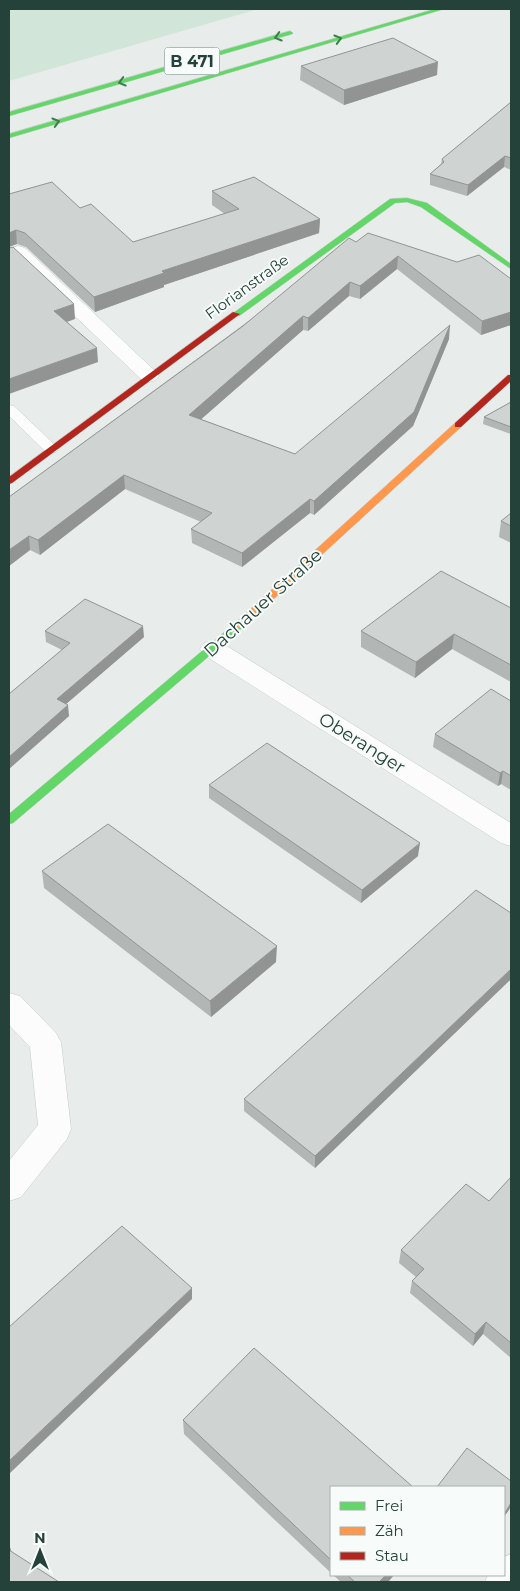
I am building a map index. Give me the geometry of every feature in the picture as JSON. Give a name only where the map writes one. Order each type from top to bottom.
[{"type":"main road","name":"B 471","points":[[9,136],[441,9]]},
{"type":"main road","name":"B 471","points":[[9,114],[300,30]]},
{"type":"main road","name":"Florianstraße","points":[[9,481],[149,376],[393,201],[407,200],[424,205],[511,267]]},
{"type":"main road","name":"Dachauer Straße","points":[[9,820],[212,649],[511,378]]},
{"type":"street","points":[[9,255],[18,252],[149,376]]},
{"type":"street","name":"Oberanger","points":[[212,649],[511,836]]},
{"type":"street","points":[[9,1005],[45,1042],[56,1129],[9,1186]]},
{"type":"street","points":[[504,1582],[511,1574]]},
{"type":"lane","points":[[9,409],[51,449]]},
{"type":"green space","points":[[9,9],[259,9],[9,81]]},
{"type":"building","points":[[393,38],[438,62],[344,90],[301,66]]},
{"type":"building","points":[[511,102],[511,158],[505,156],[468,185],[430,174],[444,162],[442,159]]},
{"type":"building","points":[[254,177],[320,219],[162,271],[164,273],[94,297],[25,233],[16,230],[9,233],[9,194],[52,182],[80,208],[91,204],[133,242],[239,209],[212,191]]},
{"type":"building","points":[[368,233],[457,262],[479,255],[511,279],[511,312],[482,321],[398,256],[360,286],[350,282],[308,318],[303,316],[189,415],[295,454],[450,325],[414,412],[314,501],[310,499],[242,553],[191,529],[212,513],[124,475],[38,540],[29,536],[9,550],[9,497],[243,326],[349,238],[356,242]]},
{"type":"building","points":[[13,247],[74,304],[54,311],[97,348],[9,379],[9,248]]},
{"type":"building","points":[[511,402],[511,427],[484,417]]},
{"type":"building","points":[[511,513],[511,526],[501,521]]},
{"type":"building","points":[[441,571],[511,608],[511,665],[454,634],[416,662],[361,631]]},
{"type":"building","points":[[85,599],[143,626],[57,699],[68,705],[9,757],[9,694],[70,643],[45,631]]},
{"type":"building","points":[[491,689],[511,701],[511,776],[503,771],[500,773],[435,734]]},
{"type":"building","points":[[267,743],[420,843],[362,890],[209,785]]},
{"type":"building","points":[[108,824],[277,946],[210,1001],[42,871]]},
{"type":"building","points":[[476,890],[511,913],[511,969],[315,1156],[244,1099]]},
{"type":"building","points":[[511,1177],[511,1343],[486,1322],[475,1334],[412,1281],[424,1269],[401,1250],[466,1184],[489,1201]]},
{"type":"building","points":[[122,1226],[192,1288],[9,1461],[9,1327]]},
{"type":"building","points":[[254,1348],[412,1486],[330,1486],[330,1559],[183,1420]]},
{"type":"building","points":[[467,1448],[511,1481],[511,1503],[505,1512],[505,1486],[438,1486]]},
{"type":"building","points":[[9,1550],[59,1582],[9,1582]]},
{"type":"building","points":[[348,1576],[385,1576],[379,1582],[355,1582]]},
{"type":"traffic: fast","points":[[9,136],[441,9]]},
{"type":"traffic: fast","points":[[9,114],[290,33]]},
{"type":"traffic: fast","points":[[236,314],[393,201],[407,200],[424,205],[511,267]]},
{"type":"traffic: fast","points":[[9,820],[238,626]]},
{"type":"traffic: slow","points":[[238,626],[458,425]]},
{"type":"traffic: jam","points":[[9,481],[236,314]]},
{"type":"traffic: jam","points":[[458,425],[511,377]]}]
